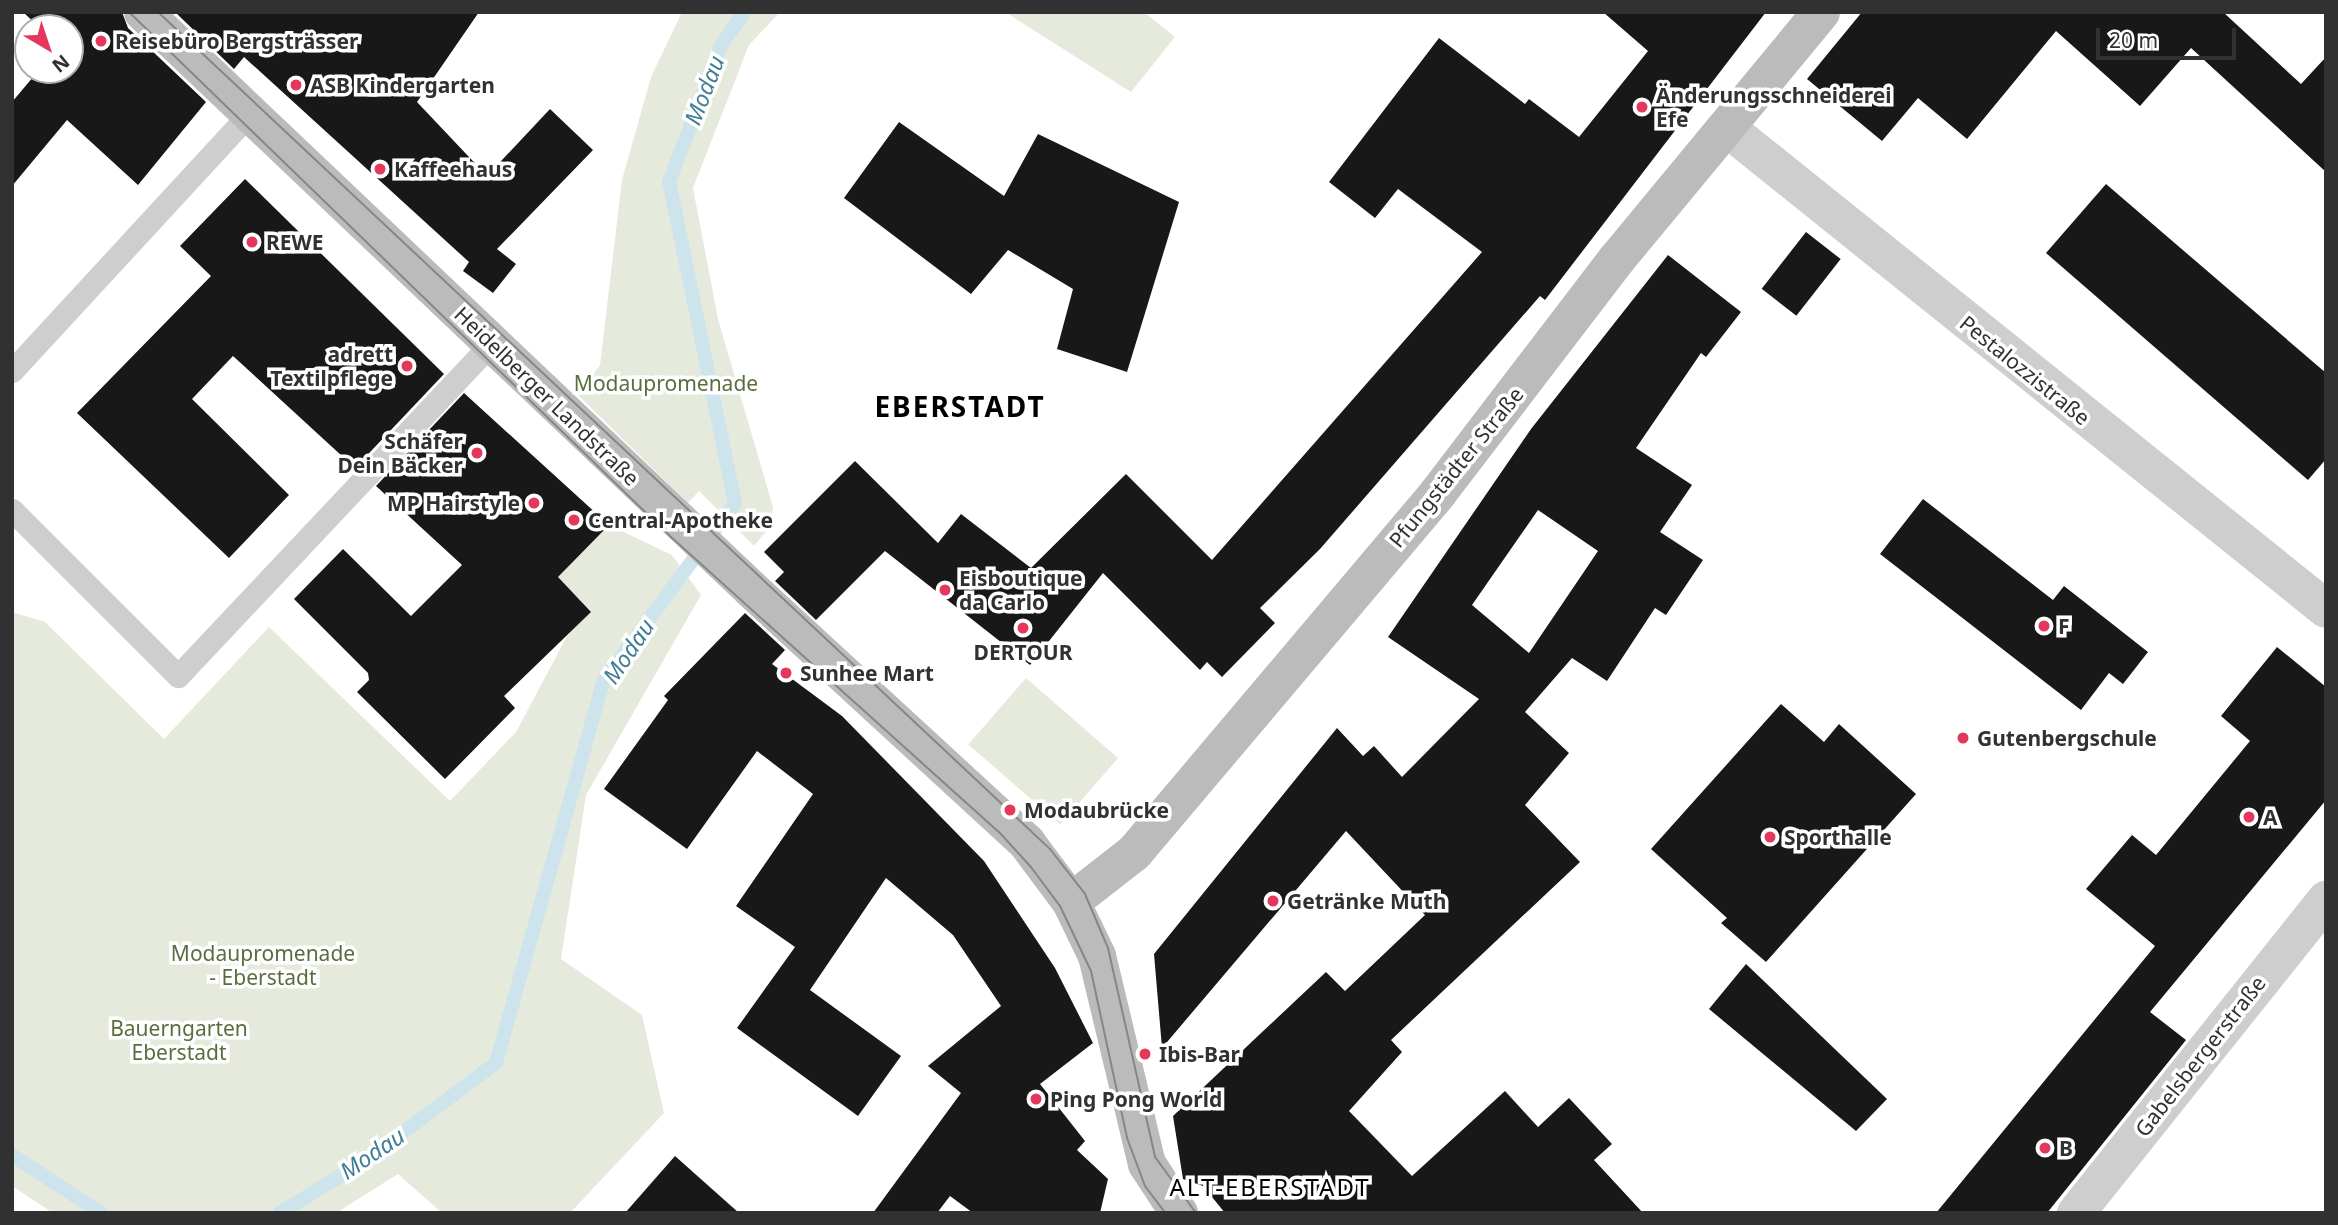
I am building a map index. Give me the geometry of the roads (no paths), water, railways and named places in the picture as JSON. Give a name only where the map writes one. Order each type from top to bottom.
[{"type":"street","name":"Heidelberger Landstraße","points":[[143,12],[737,577],[1019,834],[1071,902],[1097,956],[1147,1164],[1174,1211]]},
{"type":"street","name":"Pfungstädter Straße","points":[[1071,902],[1134,853],[1438,493],[1617,259],[1821,12]]},
{"type":"street","name":"Pestalozzistraße","points":[[1727,128],[2326,610]]},
{"type":"street","name":"Gabelsbergerstraße","points":[[2077,1213],[2326,900]]},
{"type":"lane","points":[[12,371],[250,113]]},
{"type":"lane","points":[[12,510],[178,676],[492,343]]},
{"type":"waterway","name":"Modau","points":[[280,1213],[369,1158],[496,1063],[604,680],[735,503],[669,182],[722,44],[744,12]]},
{"type":"waterway","name":"Modau","points":[[12,1155],[101,1213]]},
{"type":"tram line","points":[[129,12],[671,537],[999,832],[1031,867],[1060,906],[1091,971],[1127,1138],[1145,1186],[1165,1213]]},
{"type":"tram line","points":[[158,12],[1050,849],[1085,894],[1108,948],[1155,1157],[1196,1213]]},
{"type":"place","name":"Reisebüro Bergsträsser","points":[[101,41]]},
{"type":"place","name":"ASB Kindergarten","points":[[296,85]]},
{"type":"place","name":"Änderungsschneiderei Efe","points":[[1642,107]]},
{"type":"place","name":"Kaffeehaus","points":[[380,169]]},
{"type":"place","name":"REWE","points":[[252,242]]},
{"type":"place","name":"adrett Textilpflege","points":[[407,366]]},
{"type":"place","name":"Schäfer Dein Bäcker","points":[[477,453]]},
{"type":"place","name":"MP Hairstyle","points":[[534,503]]},
{"type":"place","name":"Central-Apotheke","points":[[574,520]]},
{"type":"place","name":"Eisboutique da Carlo","points":[[945,590]]},
{"type":"place","name":"F","points":[[2044,626]]},
{"type":"place","name":"DERTOUR","points":[[1023,628]]},
{"type":"place","name":"Sunhee Mart","points":[[786,673]]},
{"type":"place","name":"Gutenbergschule","points":[[1963,738]]},
{"type":"place","name":"Modaubrücke","points":[[1010,810]]},
{"type":"place","name":"A","points":[[2249,817]]},
{"type":"place","name":"Sporthalle","points":[[1770,837]]},
{"type":"place","name":"Getränke Muth","points":[[1273,901]]},
{"type":"place","name":"Ibis-Bar","points":[[1145,1054]]},
{"type":"place","name":"Ping Pong World","points":[[1036,1099]]},
{"type":"place","name":"B","points":[[2045,1148]]},
{"type":"district","name":"EBERSTADT","points":[[960,406]]},
{"type":"district","name":"ALT-EBERSTADT","points":[[1270,1187]]},
{"type":"park label","name":"Modaupromenade","points":[[666,383]]},
{"type":"park label","name":"Modaupromenade - Eberstadt","points":[[263,965]]},
{"type":"park label","name":"Bauerngarten Eberstadt","points":[[179,1040]]}]
